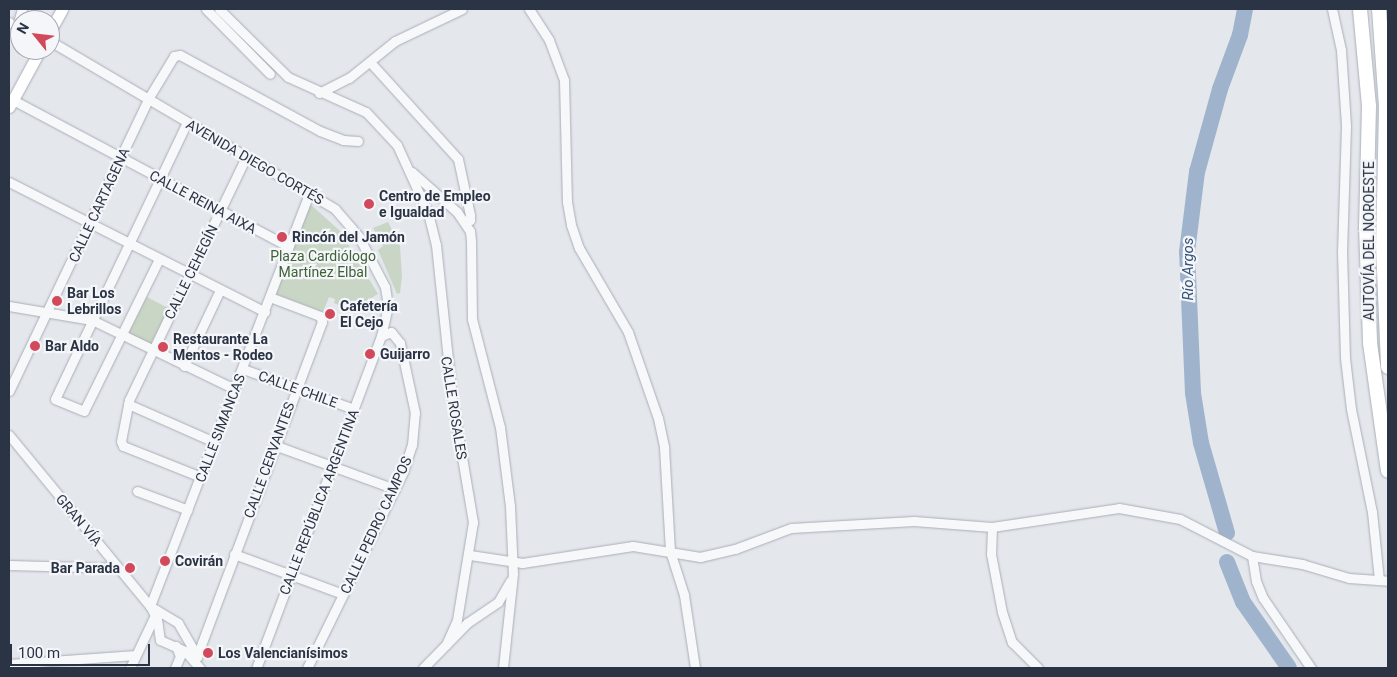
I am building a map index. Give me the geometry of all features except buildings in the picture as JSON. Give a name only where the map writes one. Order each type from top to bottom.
[{"type":"highway","name":"AUTOVÍA DEL NOROESTE","points":[[1360,9],[1369,106],[1366,226],[1370,343],[1388,471]]},
{"type":"highway","name":"AUTOVÍA DEL NOROESTE","points":[[1379,9],[1386,107],[1383,246],[1388,367]]},
{"type":"main road","points":[[11,104],[35,60]]},
{"type":"street","points":[[206,9],[270,74]]},
{"type":"street","points":[[219,9],[282,72],[318,92],[366,112],[392,138],[410,170],[464,221],[471,241],[472,319],[505,456],[513,574],[503,668]]},
{"type":"street","points":[[318,92],[349,78],[400,38],[462,9]]},
{"type":"street","points":[[529,9],[549,40],[564,80],[567,202],[571,225],[579,248],[628,332],[658,418],[665,463],[670,551],[684,595],[694,668]]},
{"type":"street","points":[[470,555],[522,563],[633,546],[700,557],[736,549],[791,528],[814,525],[914,521],[992,527],[1100,509],[1131,509],[1180,519],[1252,556],[1302,564],[1342,577],[1384,580],[1351,409],[1345,358],[1342,251],[1346,126],[1341,50],[1332,9]]},
{"type":"street","name":"AVENIDA DIEGO CORTÉS","points":[[60,47],[335,209],[359,237],[378,270],[388,297],[380,336]]},
{"type":"street","name":"CALLE CARTAGENA","points":[[9,391],[91,225],[148,99],[172,58],[180,55],[320,131],[343,140],[358,140]]},
{"type":"street","points":[[370,62],[458,158],[470,216],[468,222],[464,221]]},
{"type":"street","name":"CALLE REINA AIXA","points":[[11,104],[121,158],[288,246]]},
{"type":"street","points":[[159,259],[84,411],[55,399],[187,122]]},
{"type":"street","name":"CALLE CEHEGÍN","points":[[201,477],[121,444],[128,404],[246,157]]},
{"type":"street","name":"CALLE ROSALES","points":[[410,170],[428,213],[436,245],[446,357],[473,522],[470,555],[458,612],[446,645]]},
{"type":"street","points":[[9,182],[264,312]]},
{"type":"street","name":"CALLE SIMANCAS","points":[[150,606],[309,194]]},
{"type":"street","points":[[184,366],[220,290]]},
{"type":"street","name":"CALLE CERVANTES","points":[[198,656],[274,445],[322,319],[270,297]]},
{"type":"street","points":[[9,306],[92,320],[235,389]]},
{"type":"street","name":"CALLE PEDRO CAMPOS","points":[[307,668],[395,489],[412,446],[415,413],[400,342],[391,332],[380,336]]},
{"type":"street","name":"CALLE REPÚBLICA ARGENTINA","points":[[256,668],[380,336]]},
{"type":"street","name":"CALLE CHILE","points":[[243,369],[354,409]]},
{"type":"street","points":[[128,404],[214,442]]},
{"type":"street","name":"GRAN VÍA","points":[[9,435],[12,441],[150,606]]},
{"type":"street","points":[[274,445],[395,489]]},
{"type":"street","points":[[137,491],[188,510]]},
{"type":"street","points":[[992,527],[993,570],[1004,619],[1012,642],[1038,668]]},
{"type":"street","points":[[234,554],[343,594]]},
{"type":"street","points":[[1252,556],[1256,581],[1263,598],[1311,668]]},
{"type":"street","points":[[423,668],[472,619],[492,606],[504,594],[513,574],[522,563]]},
{"type":"street","points":[[9,565],[118,568]]},
{"type":"street","points":[[150,606],[158,626],[160,640],[185,651],[200,668]]},
{"type":"street","points":[[150,606],[173,620],[181,628],[191,641],[198,656],[200,668]]},
{"type":"street","points":[[492,606],[510,608]]},
{"type":"street","points":[[458,612],[465,620],[472,619]]},
{"type":"street","points":[[130,668],[154,615]]},
{"type":"street","points":[[146,634],[166,620],[173,620]]},
{"type":"street","points":[[173,645],[180,638],[181,628]]},
{"type":"street","points":[[173,645],[191,641],[207,629]]},
{"type":"street","points":[[173,645],[180,656],[175,668]]},
{"type":"street","points":[[9,664],[136,655]]},
{"type":"green space","name":"Plaza Cardiólogo Martínez Elbal","points":[[310,204],[340,231],[378,294],[350,310],[334,303],[335,299],[329,297],[323,312],[276,294]]},
{"type":"green space","points":[[388,222],[400,246],[402,276],[400,293],[397,294],[378,250],[383,246],[373,228]]},
{"type":"green space","points":[[147,297],[168,308],[151,345],[128,334]]},
{"type":"waterway","name":"Río Argos","points":[[1227,533],[1201,443],[1193,393],[1187,252],[1197,172],[1220,89],[1240,35],[1245,9]]},
{"type":"waterway","name":"Río Argos","points":[[1227,562],[1243,602],[1289,668]]},
{"type":"place","name":"Centro de Empleo e Igualdad","points":[[369,204]]},
{"type":"place","name":"Rincón del Jamón","points":[[282,237]]},
{"type":"place","name":"Bar Los Lebrillos","points":[[57,301]]},
{"type":"place","name":"Cafetería El Cejo","points":[[330,314]]},
{"type":"place","name":"Bar Aldo","points":[[35,346]]},
{"type":"place","name":"Restaurante La Mentos - Rodeo","points":[[163,347]]},
{"type":"place","name":"Guijarro","points":[[370,354]]},
{"type":"place","name":"Covirán","points":[[165,561]]},
{"type":"place","name":"Bar Parada","points":[[130,568]]},
{"type":"place","name":"Los Valencianísimos","points":[[208,653]]}]
